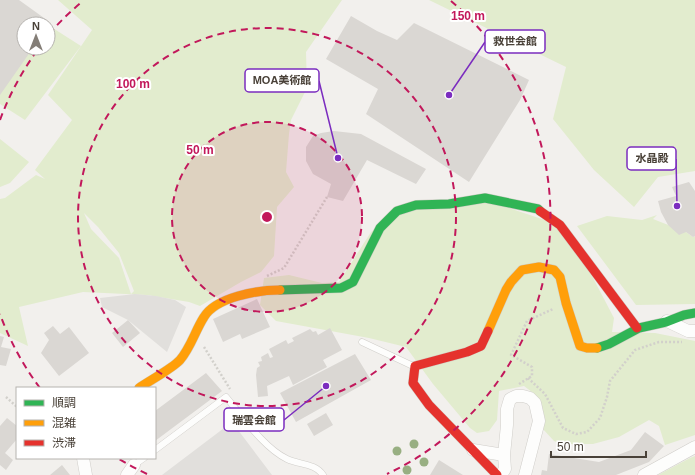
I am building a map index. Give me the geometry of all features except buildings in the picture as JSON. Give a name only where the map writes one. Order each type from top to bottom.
[{"type":"street","points":[[140,387],[179,361],[193,340],[204,316],[212,307],[242,294],[275,290],[341,288],[353,282],[380,228],[397,211],[416,205],[449,204],[485,198],[538,209],[560,225],[637,328]]},
{"type":"street","points":[[497,475],[429,405],[413,383],[415,366],[467,352],[480,346],[506,290],[522,270],[539,267],[554,270],[560,277],[566,303],[580,346],[586,349],[603,347],[637,328],[667,322],[687,313],[695,313]]},
{"type":"street","points":[[667,322],[695,331]]},
{"type":"street","points":[[501,475],[505,469],[504,454],[507,409],[510,399],[516,396],[522,396],[530,398],[535,403],[539,421],[525,475]]},
{"type":"street","points":[[644,475],[695,447]]},
{"type":"street","points":[[473,450],[504,454]]},
{"type":"street","points":[[83,459],[86,475]]},
{"type":"lane","points":[[362,342],[415,366]]},
{"type":"lane","points":[[156,449],[226,397],[269,447],[288,459],[319,469],[323,475]]},
{"type":"lane","points":[[131,470],[143,459]]},
{"type":"path","points":[[284,268],[327,197]]},
{"type":"path","points":[[510,399],[510,389],[532,376],[532,367],[511,355],[527,321],[566,303]]},
{"type":"path","points":[[528,378],[545,394],[563,428],[576,434],[587,432],[600,418],[608,397],[610,380],[635,350],[659,342],[688,342]]},
{"type":"path","points":[[202,346],[233,392]]},
{"type":"path","points":[[6,396],[16,406]]},
{"type":"green space","points":[[58,0],[342,0],[306,52],[307,88],[291,120],[289,134],[286,172],[294,187],[277,207],[274,256],[261,272],[200,306],[189,302],[147,295],[83,292],[19,307],[28,346],[0,333],[0,199],[5,198],[36,175],[45,179],[35,170],[72,120],[48,95],[92,30]],"holes":[[[84,213],[98,227],[119,253],[134,291],[131,294],[119,258],[91,229]]]},
{"type":"green space","points":[[429,0],[695,0],[695,171],[658,177],[634,207],[594,170],[553,119],[566,67]]},
{"type":"green space","points":[[56,30],[81,46],[25,120],[0,104],[0,94],[25,56],[56,56]]},
{"type":"green space","points":[[0,139],[29,162],[10,183],[0,187]]},
{"type":"green space","points":[[485,200],[560,225],[592,276],[614,318],[612,332],[655,333],[695,341],[695,435],[665,445],[659,426],[649,420],[619,437],[593,444],[562,444],[554,441],[542,428],[542,409],[540,404],[531,391],[524,386],[499,391],[497,420],[489,431],[477,433],[470,428],[433,384],[406,347],[369,338],[276,321],[260,305],[264,278],[289,275],[322,283],[339,282],[371,232],[397,211]]},
{"type":"green space","points":[[657,215],[653,219],[686,232],[693,237],[695,236],[695,304],[636,305],[577,226],[607,216],[642,220]]},
{"type":"green space","points":[[695,456],[695,475],[658,475],[690,458]]},
{"type":"shaded area","points":[[135,294],[175,300],[186,307],[167,352],[128,320],[102,307],[100,298]]},
{"type":"shaded area","points":[[232,422],[272,475],[162,475]]},
{"type":"traffic: fast","points":[[280,290],[341,288],[353,282],[380,228],[397,211],[416,205],[449,204],[485,198],[538,209],[540,211]]},
{"type":"traffic: fast","points":[[597,348],[609,344],[639,328],[695,313]]},
{"type":"traffic: slow","points":[[488,331],[511,282],[522,270],[539,267],[554,270],[560,277],[566,303],[580,346],[597,348]]},
{"type":"traffic: slow","points":[[141,387],[167,371],[180,360],[187,350],[204,317],[218,304],[249,293],[280,290]]},
{"type":"traffic: jam","points":[[540,211],[560,225],[637,328]]},
{"type":"traffic: jam","points":[[488,331],[481,346],[467,352],[415,366],[413,383],[429,405],[497,475]]},
{"type":"place","name":"救世会館","points":[[449,95]]},
{"type":"place","name":"MOA美術館","points":[[338,158]]},
{"type":"place","name":"水晶殿","points":[[677,206]]},
{"type":"place","name":"瑞雲会館","points":[[326,386]]}]
